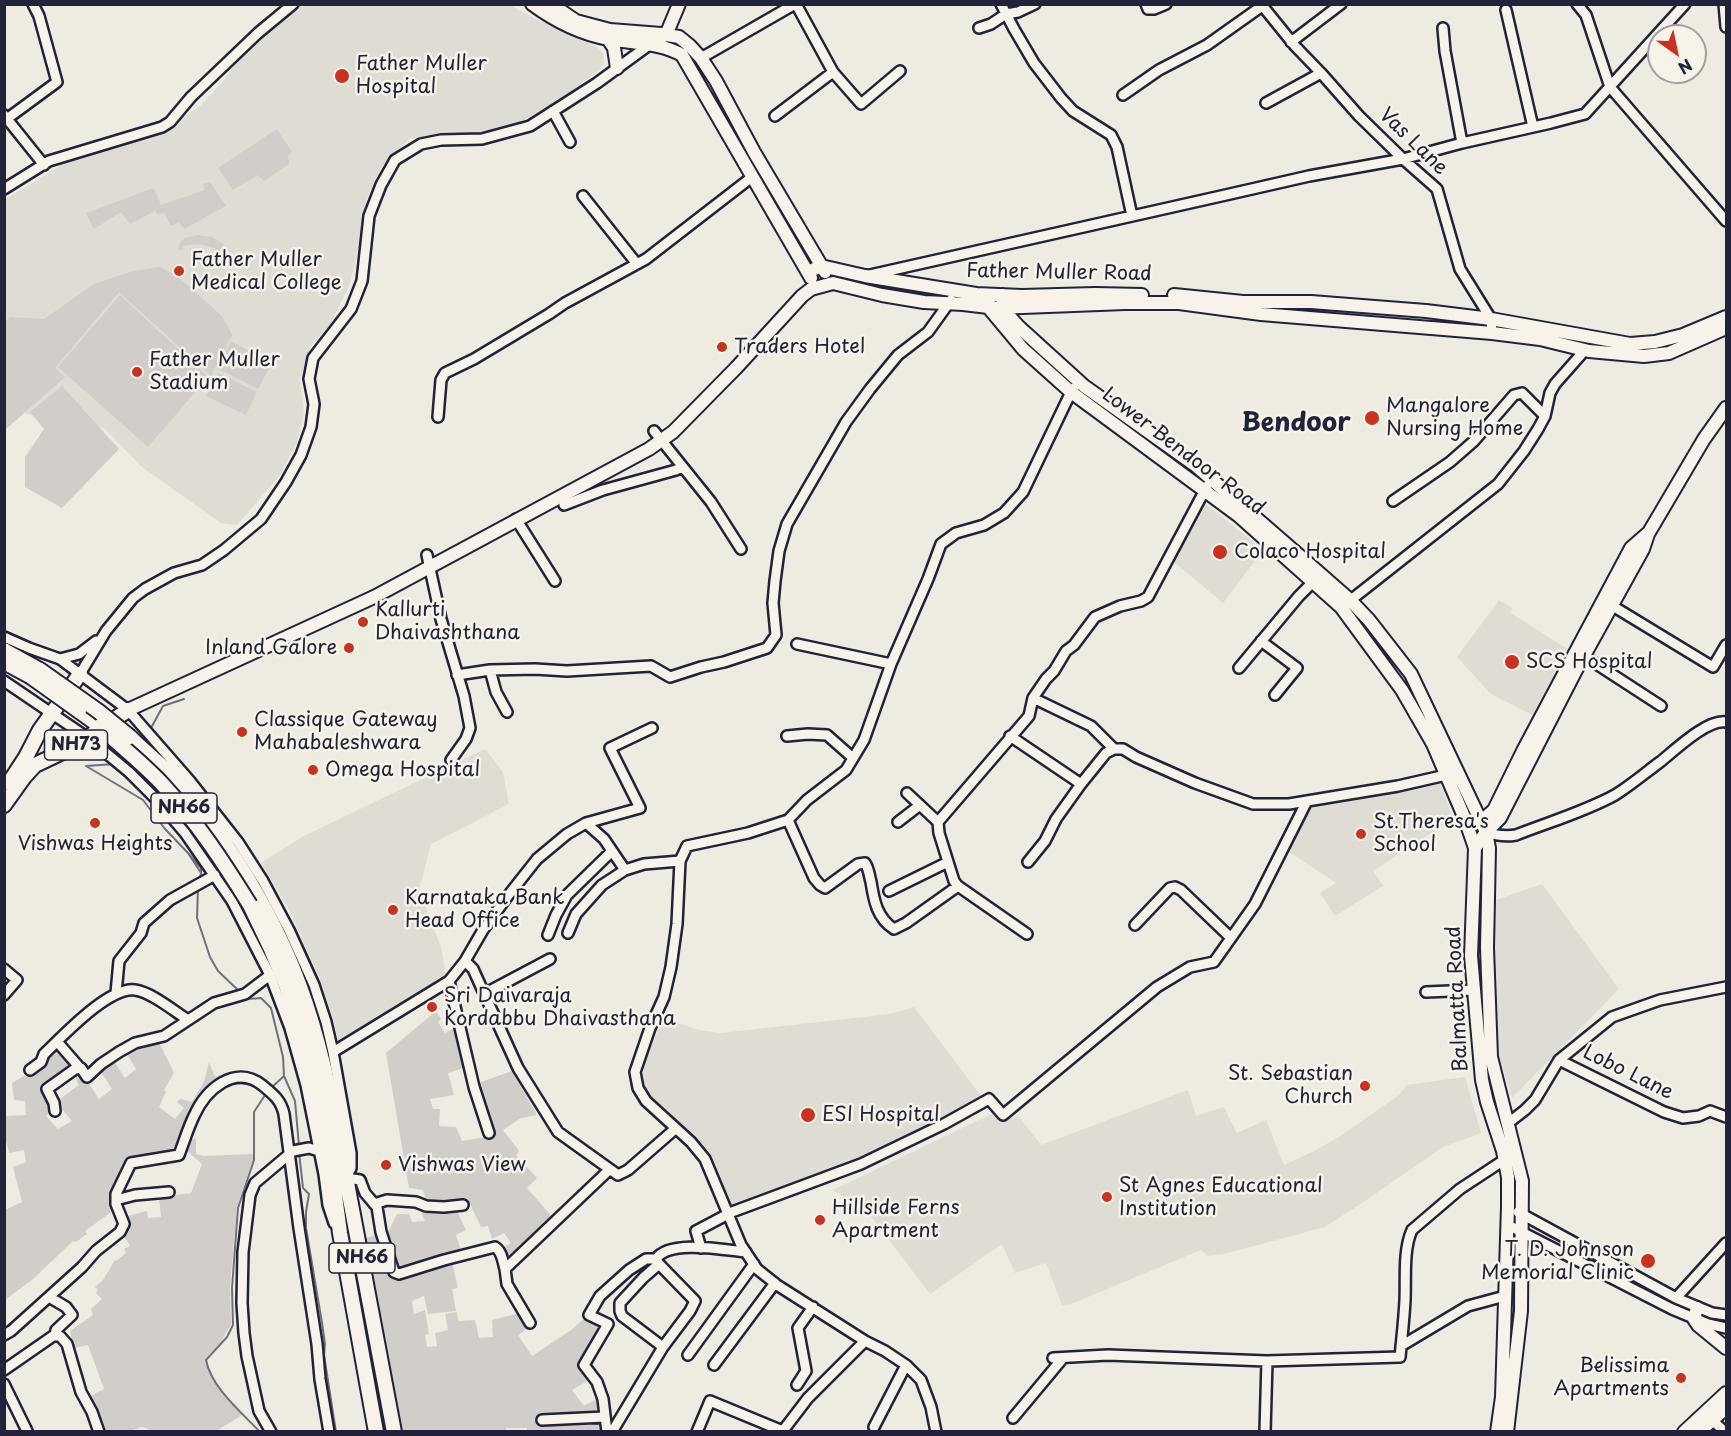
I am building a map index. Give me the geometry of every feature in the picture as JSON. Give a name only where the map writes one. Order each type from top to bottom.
[{"type":"highway","name":"NH66","points":[[4,650],[100,726],[164,785],[254,902],[281,943],[306,1004],[340,1139],[393,1431]]},
{"type":"highway","name":"NH66","points":[[4,662],[35,673],[69,690],[130,737],[169,774],[222,839],[254,902],[286,985],[311,1066],[328,1150],[340,1233],[376,1431]]},
{"type":"highway","name":"NH73","points":[[4,790],[26,757],[40,730],[80,674]]},
{"type":"highway","name":"NH73","points":[[4,805],[35,765],[87,738],[128,710]]},
{"type":"main road","points":[[532,4],[569,27],[608,39],[671,48],[682,55],[817,288]]},
{"type":"main road","points":[[551,4],[576,21],[610,30],[679,37],[701,58],[833,283]]},
{"type":"main road","points":[[649,45],[666,34],[679,4]]},
{"type":"main road","points":[[608,39],[614,48],[617,68]]},
{"type":"main road","points":[[808,272],[821,266]]},
{"type":"main road","name":"Father Muller Road","points":[[821,266],[864,276],[958,291],[996,301],[1022,296],[1095,294],[1191,296],[1243,302],[1311,302],[1491,319],[1630,344],[1655,342],[1683,335],[1726,317]]},
{"type":"main road","points":[[128,710],[374,597],[429,561],[586,484],[657,436],[673,432],[802,296],[811,290],[833,283],[924,302],[1179,303],[1261,314],[1492,333],[1540,339],[1585,350],[1644,356],[1669,353],[1726,328]]},
{"type":"main road","points":[[996,301],[1019,327],[1080,382],[1195,465],[1346,604],[1369,620],[1411,674],[1483,826],[1489,848],[1487,948],[1491,1057],[1522,1181],[1521,1311],[1507,1431]]},
{"type":"main road","name":"Lower Bendoor Road","points":[[996,301],[1023,349],[1071,392],[1239,516],[1313,582],[1346,604],[1402,690],[1432,744],[1475,848]]},
{"type":"main road","points":[[1468,828],[1483,826],[1500,818],[1611,605],[1643,549],[1648,534],[1704,440],[1726,408]]},
{"type":"main road","points":[[1475,848],[1483,826],[1494,810],[1502,790],[1631,548],[1648,534]]},
{"type":"main road","name":"Balmatta Road","points":[[1475,848],[1471,956],[1482,1080],[1508,1177],[1502,1397],[1497,1431]]},
{"type":"main road","points":[[1695,1314],[1698,1325],[1726,1348]]},
{"type":"main road","points":[[1698,1431],[1726,1393]]},
{"type":"main road","points":[[1684,1431],[1726,1408]]},
{"type":"street","points":[[33,4],[39,16],[57,82],[5,119],[44,165]]},
{"type":"street","points":[[4,189],[49,161],[162,127],[170,122],[191,97],[258,33],[293,4]]},
{"type":"street","points":[[701,58],[795,4],[833,72],[861,104],[900,71]]},
{"type":"street","points":[[1001,4],[1034,63],[1061,98],[1073,111],[1111,135],[1117,147],[1132,216]]},
{"type":"street","points":[[980,28],[1006,14],[1018,12],[1035,4]]},
{"type":"street","points":[[1146,4],[1148,9],[1154,9],[1166,4]]},
{"type":"street","points":[[1291,42],[1341,4]]},
{"type":"street","points":[[1577,4],[1586,15],[1610,87],[1726,221]]},
{"type":"street","points":[[864,276],[1309,177],[1403,159],[1585,114],[1685,4]]},
{"type":"street","points":[[1724,4],[1726,27]]},
{"type":"street","points":[[1123,95],[1165,67],[1207,45],[1261,5]]},
{"type":"street","name":"Vas Lane","points":[[1261,5],[1291,42],[1359,116],[1437,189],[1460,269],[1491,319],[1492,333]]},
{"type":"street","points":[[1506,10],[1533,127]]},
{"type":"street","points":[[1443,28],[1462,143]]},
{"type":"street","points":[[80,674],[106,631],[133,598],[174,573],[202,565],[224,550],[261,519],[286,482],[301,455],[311,427],[314,404],[309,379],[313,358],[351,309],[362,281],[369,216],[381,185],[395,160],[421,144],[441,140],[482,139],[530,126],[597,83],[649,45]]},
{"type":"street","points":[[775,116],[833,72]]},
{"type":"street","points":[[1266,103],[1321,73]]},
{"type":"street","points":[[553,111],[570,142]]},
{"type":"street","points":[[438,417],[441,380],[445,373],[474,359],[565,303],[646,259],[752,177]]},
{"type":"street","points":[[583,196],[637,264]]},
{"type":"street","points":[[457,675],[490,670],[567,671],[651,666],[670,676],[767,648],[776,635],[773,603],[775,581],[779,551],[787,524],[846,422],[870,389],[898,355],[928,332],[958,291]]},
{"type":"street","points":[[1346,604],[1498,484],[1532,439],[1545,416],[1550,393],[1585,350]]},
{"type":"street","points":[[936,1431],[931,1407],[921,1380],[906,1365],[865,1341],[757,1269],[741,1245],[705,1159],[691,1142],[646,1101],[638,1088],[635,1072],[650,1028],[664,997],[671,968],[677,924],[680,861],[687,846],[748,833],[788,820],[807,800],[846,770],[864,740],[891,664],[941,544],[956,533],[984,525],[1004,513],[1023,492],[1071,392],[1080,382]]},
{"type":"street","points":[[1393,501],[1450,462],[1474,441],[1514,395],[1522,393],[1545,416]]},
{"type":"street","points":[[657,436],[711,502],[741,549]]},
{"type":"street","points":[[564,505],[603,490],[682,467]]},
{"type":"street","points":[[938,822],[1029,716],[1033,698],[1066,651],[1074,645],[1095,617],[1148,597],[1211,479]]},
{"type":"street","points":[[516,519],[555,581]]},
{"type":"street","points":[[429,561],[441,619],[464,696],[470,728],[466,739],[451,760]]},
{"type":"street","points":[[1239,668],[1313,582]]},
{"type":"street","points":[[1611,605],[1713,667],[1726,645]]},
{"type":"street","points":[[60,659],[79,654],[106,631]]},
{"type":"street","points":[[4,637],[60,659],[128,710],[216,813],[263,881],[314,985],[326,1022],[351,1153],[351,1168],[346,1178],[360,1180],[365,1193],[377,1207],[381,1232],[394,1272],[396,1274],[495,1247],[500,1252],[507,1284],[530,1323]]},
{"type":"street","points":[[1261,641],[1297,668],[1275,694]]},
{"type":"street","points":[[797,644],[891,664]]},
{"type":"street","points":[[1584,656],[1661,706]]},
{"type":"street","points":[[490,670],[496,692],[507,712]]},
{"type":"street","points":[[4,681],[87,738],[129,772],[177,824],[215,875],[248,931],[270,975],[298,1057],[319,1151],[328,1205],[332,1220],[340,1233]]},
{"type":"street","points":[[1033,698],[1091,726],[1114,749]]},
{"type":"street","points":[[1483,826],[1494,835],[1504,837],[1516,835],[1589,807],[1628,786],[1698,732],[1720,721],[1726,722]]},
{"type":"street","points":[[333,1052],[449,981],[465,961],[483,930],[537,859],[567,834],[586,823],[640,808],[610,748],[652,728]]},
{"type":"street","points":[[787,736],[827,735],[853,758]]},
{"type":"street","points":[[1010,736],[1081,784]]},
{"type":"street","points":[[1028,862],[1045,841],[1056,819],[1081,784],[1106,753],[1114,749],[1123,749],[1196,783],[1253,804],[1289,804],[1398,786],[1446,775]]},
{"type":"street","points":[[907,793],[938,822],[939,833],[954,881],[958,886],[1027,934]]},
{"type":"street","points":[[701,1248],[696,1231],[728,1214],[861,1164],[944,1124],[989,1099],[1003,1115],[1157,987],[1190,967],[1214,962],[1255,904],[1307,801]]},
{"type":"street","points":[[898,822],[920,805]]},
{"type":"street","points":[[788,820],[814,878],[825,888],[858,864],[865,863],[874,904],[880,915],[894,929],[958,886]]},
{"type":"street","points":[[586,823],[604,839],[625,870]]},
{"type":"street","points":[[548,935],[567,895],[612,851]]},
{"type":"street","points":[[568,933],[576,914],[603,885],[625,870],[644,864],[680,861]]},
{"type":"street","points":[[889,891],[948,861]]},
{"type":"street","points":[[116,993],[119,961],[141,933],[144,923],[170,900],[215,875]]},
{"type":"street","points":[[1135,925],[1170,888],[1175,887],[1181,890],[1231,938]]},
{"type":"street","points":[[484,994],[550,959]]},
{"type":"street","points":[[465,961],[473,969],[518,1068],[558,1132],[618,1175],[628,1170],[675,1128]]},
{"type":"street","points":[[4,969],[16,980],[4,995]]},
{"type":"street","points":[[56,1043],[87,1077],[119,1052],[135,1044],[164,1036],[214,1003],[241,995],[270,975]]},
{"type":"street","points":[[449,981],[474,1087],[489,1133]]},
{"type":"street","points":[[1559,1060],[1612,1017],[1660,1000],[1726,987]]},
{"type":"street","points":[[30,1070],[41,1062],[44,1054],[100,1003],[116,993],[134,990],[149,996],[188,1020]]},
{"type":"street","points":[[1426,992],[1474,990]]},
{"type":"street","name":"Lobo Lane","points":[[1507,1124],[1535,1100],[1559,1060],[1664,1112],[1683,1118],[1699,1116],[1710,1111],[1726,1117]]},
{"type":"street","points":[[56,1111],[47,1089],[75,1069],[80,1068]]},
{"type":"street","points":[[4,1335],[120,1232],[124,1224],[116,1194],[130,1163],[179,1155],[195,1114],[209,1093],[224,1081],[239,1076],[254,1079],[274,1094],[282,1106],[317,1344],[320,1379],[330,1431]]},
{"type":"street","points":[[271,1431],[259,1411],[247,1356],[242,1303],[243,1252],[250,1195],[255,1183],[293,1151],[309,1148],[319,1151]]},
{"type":"street","points":[[1012,1418],[1058,1358],[1108,1355],[1267,1361],[1400,1358],[1408,1238],[1412,1230],[1460,1189],[1504,1160]]},
{"type":"street","points":[[505,1269],[609,1170]]},
{"type":"street","points":[[116,1200],[169,1192]]},
{"type":"street","points":[[374,1204],[387,1200],[444,1207],[463,1204]]},
{"type":"street","points":[[1508,1206],[1676,1298],[1695,1314],[1726,1315]]},
{"type":"street","points":[[1508,1225],[1726,1328]]},
{"type":"street","points":[[1676,1298],[1726,1243]]},
{"type":"street","points":[[663,1347],[622,1316],[619,1306],[657,1262],[659,1254],[684,1248],[746,1252]]},
{"type":"street","points":[[607,1431],[603,1399],[597,1382],[584,1365],[608,1324],[589,1315],[600,1296],[629,1270],[646,1259],[657,1262],[695,1301],[663,1347],[612,1431]]},
{"type":"street","points":[[688,1355],[754,1264]]},
{"type":"street","points":[[714,1365],[775,1283]]},
{"type":"street","points":[[1401,1346],[1468,1306],[1505,1296]]},
{"type":"street","points":[[49,1297],[66,1307],[72,1315],[56,1329],[55,1336]]},
{"type":"street","points":[[797,1385],[806,1371],[798,1328],[813,1306]]},
{"type":"street","points":[[4,1370],[30,1351],[55,1336],[60,1336],[68,1344],[81,1392],[99,1431]]},
{"type":"street","points":[[697,1431],[710,1401],[783,1431],[808,1398],[865,1341]]},
{"type":"street","points":[[1265,1431],[1267,1361]]},
{"type":"street","points":[[874,1427],[906,1365]]},
{"type":"street","points":[[4,1384],[27,1431]]},
{"type":"street","points":[[1709,1416],[1724,1431]]},
{"type":"street","points":[[542,1420],[605,1417]]},
{"type":"shaded area","name":"Father Muller Medical College","points":[[296,5],[512,5],[598,48],[603,53],[604,62],[599,70],[554,105],[522,123],[481,133],[440,134],[409,139],[382,166],[367,198],[357,256],[349,286],[330,324],[311,346],[300,379],[304,413],[297,442],[280,475],[237,525],[221,523],[142,467],[104,428],[26,414],[5,348],[4,200],[73,158],[181,119],[200,106],[225,79],[244,50]]},
{"type":"shaded area","points":[[277,129],[292,152],[288,156],[289,164],[264,181],[258,175],[233,190],[218,168]]},
{"type":"shaded area","points":[[210,182],[226,206],[184,229],[179,222],[171,226],[164,212],[158,215],[155,211],[130,224],[121,212],[94,229],[86,213],[154,188],[161,205],[205,190],[203,184]]},
{"type":"shaded area","points":[[198,235],[212,237],[224,244],[220,251],[198,244],[183,246],[183,250],[178,250],[180,242],[185,238]]},
{"type":"shaded area","points":[[160,267],[177,276],[222,316],[232,335],[211,376],[119,292],[55,368],[65,377],[5,430],[5,322],[10,317],[44,319],[94,284],[129,272]]},
{"type":"shaded area","points":[[120,295],[208,377],[148,447],[58,367]]},
{"type":"shaded area","points":[[231,341],[272,363],[258,389],[217,368]]},
{"type":"shaded area","points":[[218,373],[257,392],[246,415],[206,396]]},
{"type":"shaded area","points":[[62,386],[119,449],[62,508],[25,487],[25,457],[44,429],[30,412]]},
{"type":"shaded area","name":"Colaco Hospital","points":[[1206,504],[1263,550],[1223,603],[1174,562]]},
{"type":"shaded area","name":"SCS Hospital","points":[[1499,600],[1512,608],[1511,613],[1569,650],[1534,716],[1491,694],[1457,657]]},
{"type":"shaded area","name":"Karnataka Bank Head Office","points":[[485,749],[503,772],[509,804],[431,844],[419,890],[441,947],[446,976],[339,1041],[322,984],[289,910],[261,863],[304,836]]},
{"type":"shaded area","name":"St.Theresa's School","points":[[1439,779],[1453,819],[1373,871],[1383,886],[1335,916],[1320,893],[1336,883],[1286,850],[1309,803]]},
{"type":"shaded area","points":[[1542,884],[1619,989],[1512,1098],[1495,1043],[1493,901]]},
{"type":"shaded area","name":"ESI Hospital","points":[[914,1007],[982,1097],[873,1154],[730,1206],[705,1151],[651,1099],[642,1084],[645,1061],[663,1018],[699,1030],[721,1033],[890,1014]]},
{"type":"shaded area","points":[[436,1011],[441,1019],[438,1022],[445,1033],[458,1026],[467,1067],[448,1073],[454,1095],[430,1099],[433,1109],[440,1109],[439,1126],[456,1127],[462,1141],[486,1137],[494,1133],[478,1083],[512,1071],[537,1115],[521,1118],[503,1130],[519,1151],[516,1155],[537,1178],[527,1188],[555,1220],[507,1264],[501,1248],[511,1243],[504,1233],[492,1239],[488,1226],[481,1227],[471,1206],[464,1202],[427,1204],[423,1190],[409,1188],[386,1053]]},
{"type":"shaded area","points":[[158,1040],[174,1073],[164,1090],[166,1092],[159,1107],[175,1119],[184,1108],[177,1102],[180,1099],[192,1102],[204,1082],[209,1062],[215,1077],[220,1075],[222,1079],[207,1092],[177,1151],[128,1161],[109,1200],[114,1210],[85,1231],[87,1234],[76,1242],[73,1241],[33,1279],[5,1300],[5,1210],[22,1202],[13,1167],[26,1162],[24,1150],[9,1153],[5,1136],[5,1116],[26,1115],[25,1101],[14,1100],[12,1083],[31,1072],[56,1046],[75,1065],[44,1090],[53,1110],[46,1116],[58,1129],[72,1121],[56,1102],[79,1085],[73,1074],[80,1070],[99,1099],[112,1089],[99,1069],[113,1060],[125,1078],[136,1069],[125,1051]]},
{"type":"shaded area","name":"St Agnes Educational Institution","points":[[1465,1077],[1481,1133],[1443,1147],[1325,1227],[1224,1254],[1208,1256],[1201,1250],[1071,1304],[1062,1305],[1046,1263],[1015,1273],[1002,1244],[930,1294],[870,1215],[833,1190],[996,1112],[1005,1121],[1018,1116],[1041,1145],[1188,1090],[1196,1116],[1224,1107],[1237,1133],[1266,1120],[1284,1165],[1342,1135],[1399,1095],[1407,1085]]},
{"type":"shaded area","points":[[196,1138],[196,1154],[204,1156],[253,1154],[237,1207],[230,1286],[231,1325],[219,1344],[205,1359],[210,1375],[242,1415],[216,1431],[147,1431],[149,1429],[142,1427],[130,1431],[104,1431],[88,1397],[104,1389],[88,1345],[74,1348],[70,1331],[93,1315],[91,1309],[102,1299],[96,1293],[98,1290],[95,1287],[103,1280],[115,1260],[126,1253],[124,1249],[130,1246],[122,1233],[124,1217],[147,1211],[148,1218],[161,1217],[159,1197],[191,1193],[202,1164],[187,1151],[187,1142]]},
{"type":"shaded area","points":[[424,1207],[455,1207],[466,1230],[456,1235],[462,1254],[395,1272],[383,1231],[389,1230],[397,1214],[409,1214],[412,1222],[425,1221],[422,1214]]},
{"type":"shaded area","points":[[379,1234],[396,1280],[452,1262],[458,1288],[452,1289],[456,1311],[428,1314],[424,1296],[412,1301],[414,1314],[425,1310],[429,1334],[425,1335],[427,1347],[437,1346],[435,1333],[448,1330],[445,1314],[457,1312],[458,1321],[475,1320],[479,1338],[493,1337],[492,1320],[520,1313],[529,1327],[518,1335],[532,1356],[571,1330],[587,1316],[605,1325],[581,1365],[590,1379],[572,1390],[584,1406],[596,1399],[600,1431],[527,1432],[527,1428],[506,1428],[506,1432],[400,1431],[366,1238]]},
{"type":"waterway","points":[[151,728],[163,706],[184,699]]},
{"type":"waterway","points":[[115,764],[86,766],[143,800],[165,829],[188,853],[201,873],[200,879]]},
{"type":"waterway","points":[[115,764],[86,766],[143,800],[165,829],[201,868],[201,873]]},
{"type":"waterway","points":[[198,888],[197,918],[210,957],[218,971],[240,992]]},
{"type":"waterway","points":[[246,998],[261,998],[271,1008],[283,1057],[284,1076],[271,1088]]},
{"type":"waterway","points":[[284,1076],[295,1101],[299,1146]]},
{"type":"waterway","points":[[260,1432],[220,1389],[206,1360],[227,1337],[233,1325],[232,1288],[238,1208],[254,1160],[254,1112],[267,1092]]},
{"type":"waterway","points":[[299,1152],[303,1188],[309,1194],[306,1228],[322,1323],[324,1355],[336,1432]]},
{"type":"place","name":"Father Muller Hospital","points":[[342,76]]},
{"type":"place","name":"Father Muller Medical College","points":[[179,271]]},
{"type":"place","name":"Traders Hotel","points":[[722,347]]},
{"type":"place","name":"Father Muller Stadium","points":[[137,372]]},
{"type":"place","name":"Mangalore Nursing Home","points":[[1372,418]]},
{"type":"place","name":"Colaco Hospital","points":[[1220,552]]},
{"type":"place","name":"Kallurti Dhaivashthana","points":[[363,622]]},
{"type":"place","name":"Inland Galore","points":[[349,648]]},
{"type":"place","name":"SCS Hospital","points":[[1512,662]]},
{"type":"place","name":"Classique Gateway Mahabaleshwara","points":[[242,732]]},
{"type":"place","name":"Omega Hospital","points":[[313,770]]},
{"type":"place","name":"Vishwas Heights","points":[[95,823]]},
{"type":"place","name":"St.Theresa's School","points":[[1361,834]]},
{"type":"place","name":"Karnataka Bank Head Office","points":[[393,910]]},
{"type":"place","name":"Sri Daivaraja Kordabbu Dhaivasthana","points":[[432,1007]]},
{"type":"place","name":"St. Sebastian Church","points":[[1365,1086]]},
{"type":"place","name":"ESI Hospital","points":[[808,1115]]},
{"type":"place","name":"Vishwas View","points":[[386,1165]]},
{"type":"place","name":"St Agnes Educational Institution","points":[[1107,1197]]},
{"type":"place","name":"Hillside Ferns Apartment","points":[[820,1220]]},
{"type":"place","name":"T. D. Johnson Memorial Clinic","points":[[1648,1261]]},
{"type":"place","name":"Belissima Apartments","points":[[1681,1378]]},
{"type":"district","name":"Bendoor","points":[[1296,424]]}]
